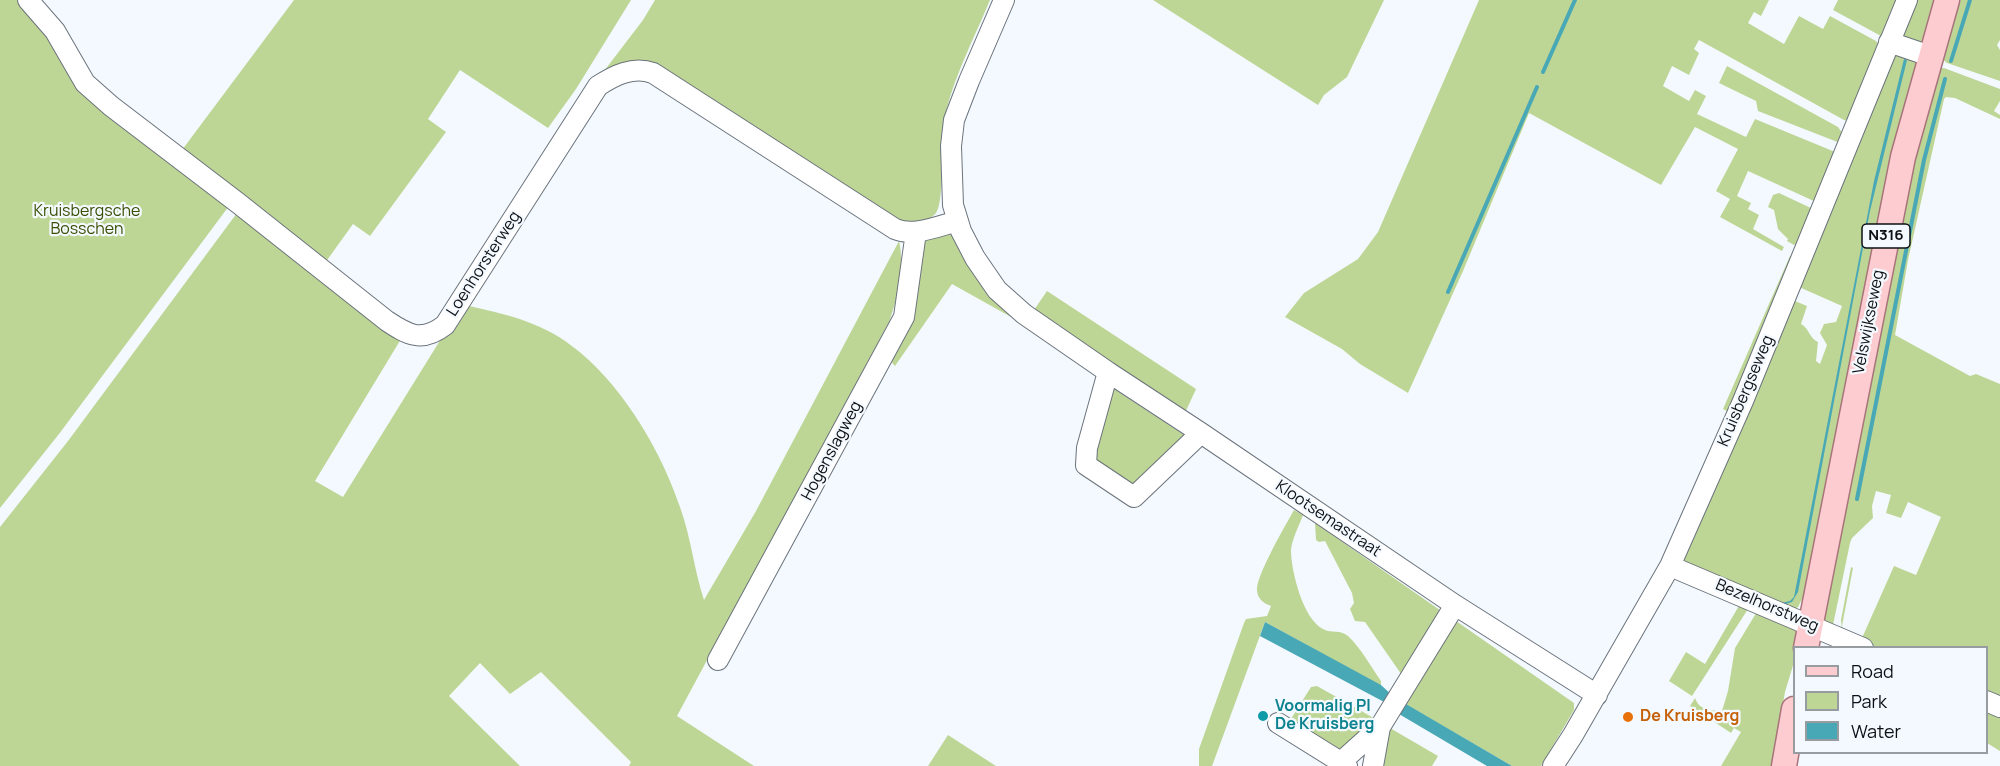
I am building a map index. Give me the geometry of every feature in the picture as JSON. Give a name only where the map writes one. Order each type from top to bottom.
[{"type":"main road","name":"Velswijkseweg","points":[[1808,636],[1903,157],[1947,0]]},
{"type":"main road","points":[[1784,766],[1793,715]]},
{"type":"street","name":"Loenhorsterweg","points":[[28,0],[55,31],[85,83],[111,106],[406,334],[422,336],[439,330],[445,325],[598,86],[630,71],[645,70],[653,73],[894,229],[901,232],[916,232],[958,221]]},
{"type":"street","name":"Klootsemastraat","points":[[1004,0],[954,120],[951,146],[953,205],[961,231],[975,258],[997,290],[1024,314],[1107,372],[1202,433],[1455,605],[1597,695]]},
{"type":"street","name":"Kruisbergseweg","points":[[1553,766],[1597,695],[1670,566],[1743,400],[1907,0]]},
{"type":"street","points":[[1889,42],[1930,56]]},
{"type":"street","name":"Hogenslagweg","points":[[718,660],[904,317],[916,232]]},
{"type":"street","points":[[1107,372],[1086,448],[1086,465],[1134,497],[1202,433]]},
{"type":"street","name":"Bezelhorstweg","points":[[1670,566],[1808,636],[1854,646]]},
{"type":"street","points":[[1278,723],[1344,764],[1380,727],[1455,605]]},
{"type":"street","points":[[1372,766],[1380,727]]},
{"type":"green space","name":"Kruisbergsche Bosschen","points":[[0,0],[20,0],[61,53],[229,206],[59,434],[0,508]]},
{"type":"green space","points":[[294,0],[631,0],[576,89],[548,128],[460,70],[428,119],[446,132],[370,236],[353,224],[325,263],[182,150]]},
{"type":"green space","points":[[655,0],[990,0],[958,75],[944,121],[940,197],[936,213],[925,220],[902,224],[668,74],[601,75],[643,20]]},
{"type":"green space","points":[[1153,0],[1384,0],[1347,77],[1324,95],[1318,105]]},
{"type":"green space","points":[[1479,0],[1769,0],[1761,16],[1754,12],[1748,23],[1784,44],[1799,16],[1823,29],[1830,16],[1876,41],[1881,47],[1853,122],[1844,120],[1699,40],[1694,49],[1699,53],[1689,75],[1672,66],[1663,86],[1689,101],[1695,90],[1706,96],[1697,114],[1746,137],[1755,119],[1840,154],[1816,202],[1748,171],[1737,196],[1751,203],[1748,209],[1759,215],[1753,229],[1784,247],[1782,251],[1720,217],[1730,199],[1716,191],[1738,149],[1695,127],[1661,185],[1529,113],[1463,271],[1408,393],[1360,364],[1342,349],[1285,317],[1304,293],[1358,259],[1378,232]]},
{"type":"green space","points":[[1838,0],[1903,0],[1888,35],[1881,36],[1833,10]]},
{"type":"green space","points":[[1912,0],[1940,0],[1923,50],[1900,40]]},
{"type":"green space","points":[[1954,0],[2000,0],[2000,40],[1997,45],[2000,50],[2000,81],[1947,63],[1941,58]]},
{"type":"green space","points":[[1892,51],[1921,58],[1809,586],[1798,607],[1794,610],[1682,561],[1788,306],[1794,304],[1795,301],[1807,306],[1801,324],[1818,342],[1816,361],[1820,364],[1827,345],[1820,333],[1824,324],[1836,322],[1842,306],[1799,287]]},
{"type":"green space","points":[[1727,66],[1838,127],[1843,134],[1840,143],[1758,111],[1756,101],[1719,83]]},
{"type":"green space","points":[[1944,68],[2000,89],[2000,101],[1994,111],[2000,115],[2000,119],[1955,98],[1946,97],[1944,99],[1908,260],[1895,335],[1970,376],[1976,374],[2000,384],[2000,702],[1988,696],[1988,646],[1870,646],[1848,637],[1842,631],[1841,620],[1851,567],[1853,568],[1842,626],[1844,630],[1862,638],[1894,566],[1916,575],[1941,517],[1908,502],[1901,518],[1886,513],[1891,495],[1876,491],[1872,506],[1873,518],[1852,538],[1850,543],[1833,625],[1828,628],[1823,620],[1932,69]]},
{"type":"green space","points":[[1779,193],[1813,209],[1798,243],[1794,245],[1787,241],[1788,239],[1778,229],[1774,210],[1768,207],[1773,195]]},
{"type":"green space","points":[[237,213],[401,339],[315,481],[343,497],[444,334],[465,305],[513,317],[540,327],[564,340],[608,379],[626,403],[658,455],[670,482],[684,518],[704,600],[756,511],[899,241],[900,282],[889,322],[677,716],[754,766],[629,766],[631,762],[541,672],[510,694],[480,663],[449,696],[520,766],[0,766],[0,527],[68,441]]},
{"type":"green space","points":[[943,234],[951,235],[959,240],[992,298],[1011,317],[952,284],[895,366],[888,358],[919,248],[926,238]]},
{"type":"green space","points":[[1790,256],[1796,258],[1731,413],[1723,409]]},
{"type":"green space","points":[[1047,291],[1196,389],[1185,413],[1034,310]]},
{"type":"green space","points":[[1111,387],[1184,435],[1185,439],[1135,487],[1092,464]]},
{"type":"green space","points":[[1294,510],[1303,515],[1291,550],[1293,570],[1304,605],[1316,624],[1323,629],[1342,633],[1353,641],[1381,681],[1381,686],[1265,622],[1212,766],[1199,766],[1199,749],[1244,623],[1246,619],[1267,616],[1271,606],[1258,596],[1258,583],[1272,550]]},
{"type":"green space","points":[[1315,523],[1447,615],[1406,681],[1365,622],[1355,621],[1350,609],[1354,603],[1352,593],[1325,541],[1316,540]]},
{"type":"green space","points":[[1740,604],[1748,609],[1692,696],[1669,681],[1686,652],[1705,664]]},
{"type":"green space","points":[[1758,610],[1795,625],[1798,633],[1793,646],[1793,665],[1785,692],[1780,722],[1782,742],[1778,766],[1721,766],[1741,732],[1734,728],[1731,733],[1690,706],[1695,698],[1703,708],[1722,711],[1728,691],[1735,648]]},
{"type":"green space","points":[[1456,621],[1574,703],[1574,710],[1541,766],[1512,766],[1405,704]]},
{"type":"green space","points":[[1317,686],[1379,721],[1342,758],[1289,722],[1311,687]]},
{"type":"green space","points":[[1988,708],[2000,714],[2000,751],[1988,744]]},
{"type":"green space","points":[[1390,728],[1438,756],[1432,766],[1380,766]]},
{"type":"green space","points":[[948,735],[996,766],[928,766]]},
{"type":"water","points":[[1904,59],[1907,60],[1870,211],[1798,592],[1792,602],[1782,605],[1689,563],[1781,603],[1790,601],[1794,597],[1874,181]]},
{"type":"water","points":[[1265,622],[1381,685],[1394,697],[1512,766],[1487,766],[1399,714],[1386,703],[1260,636]]},
{"type":"waterway","points":[[1543,72],[1575,0]]},
{"type":"waterway","points":[[1951,61],[1970,0]]},
{"type":"waterway","points":[[1857,499],[1924,160],[1945,79]]},
{"type":"waterway","points":[[1448,292],[1537,87]]},
{"type":"place","name":"Voormalig PI De Kruisberg","points":[[1263,716]]},
{"type":"place","name":"De Kruisberg","points":[[1628,717]]}]
